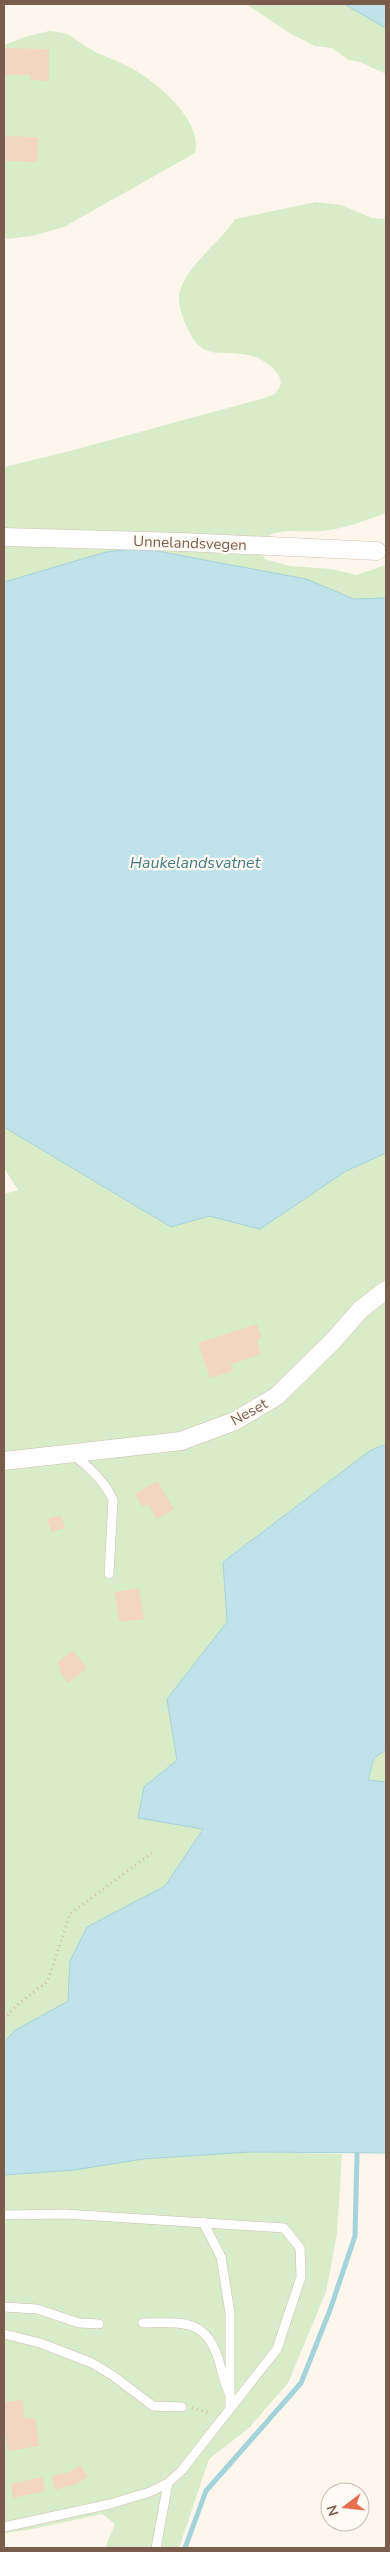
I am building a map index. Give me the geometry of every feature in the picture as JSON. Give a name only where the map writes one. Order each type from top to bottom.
[{"type":"street","name":"Unnelandsvegen","points":[[4,537],[182,542],[377,552]]},
{"type":"street","name":"Neset","points":[[4,1460],[181,1441],[235,1421],[277,1396],[332,1342],[360,1309],[386,1290]]},
{"type":"lane","points":[[71,1452],[109,1490],[112,1500],[108,1574]]},
{"type":"lane","points":[[4,2214],[66,2214],[284,2228],[300,2248],[301,2277],[277,2349],[182,2470],[168,2483],[150,2492],[110,2504],[4,2527]]},
{"type":"lane","points":[[202,2222],[221,2257],[230,2314],[230,2409]]},
{"type":"lane","points":[[4,2307],[37,2308],[79,2323],[100,2324]]},
{"type":"lane","points":[[143,2323],[181,2323],[199,2327],[211,2341],[231,2397]]},
{"type":"lane","points":[[4,2334],[40,2343],[92,2363],[112,2375],[153,2406],[182,2407]]},
{"type":"lane","points":[[156,2548],[168,2483]]},
{"type":"path","points":[[4,2019],[17,2005],[48,1981],[70,1914],[154,1852]]},
{"type":"path","points":[[196,2408],[208,2412]]},
{"type":"green space","points":[[246,4],[386,4],[386,74],[360,62],[349,60],[332,48],[315,46],[291,34]]},
{"type":"green space","points":[[49,31],[70,36],[92,50],[124,64],[152,81],[164,91],[185,115],[192,128],[196,141],[195,153],[64,227],[32,236],[8,239],[4,237],[4,45]]},
{"type":"green space","points":[[316,202],[341,205],[372,218],[386,219],[386,513],[331,530],[280,532],[264,538],[257,544],[265,559],[289,566],[332,569],[356,575],[386,565],[386,598],[354,599],[306,579],[141,548],[106,552],[4,582],[4,467],[261,399],[277,392],[281,385],[280,379],[274,369],[268,364],[252,356],[213,352],[205,350],[199,345],[192,337],[182,314],[179,295],[188,274],[235,219]]},
{"type":"green space","points":[[4,1127],[171,1227],[209,1216],[260,1229],[346,1171],[386,1153],[386,1444],[371,1450],[223,1562],[227,1622],[167,1699],[177,1760],[144,1787],[138,1818],[203,1828],[165,1886],[87,1927],[70,1961],[68,2001],[14,2031],[4,2043],[4,1194],[18,1190],[4,1168]]},
{"type":"green space","points":[[386,1750],[386,1782],[367,1780],[374,1758]]},
{"type":"green space","points":[[249,2152],[342,2154],[337,2234],[326,2292],[288,2383],[249,2428],[209,2459],[179,2548],[105,2548],[115,2524],[102,2514],[28,2530],[4,2533],[4,2175],[74,2170],[143,2159]]},
{"type":"water","points":[[344,4],[386,4],[386,28]]},
{"type":"water","name":"Haukelandsvatnet","points":[[141,548],[306,579],[354,599],[386,598],[386,1153],[346,1171],[260,1229],[209,1216],[171,1227],[4,1127],[4,582],[106,552]]},
{"type":"water","points":[[386,1444],[386,1750],[374,1758],[368,1780],[386,1782],[386,2153],[249,2152],[143,2159],[74,2170],[4,2175],[4,2043],[14,2031],[68,2001],[70,1961],[87,1927],[165,1886],[203,1829],[138,1818],[144,1787],[177,1760],[167,1699],[227,1622],[223,1562],[371,1450]]},
{"type":"building","points":[[4,48],[49,49],[49,81],[31,80],[31,75],[5,75]]},
{"type":"building","points":[[4,136],[38,137],[37,162],[4,161]]},
{"type":"building","points":[[257,1324],[261,1337],[257,1341],[261,1354],[231,1364],[233,1371],[210,1378],[198,1343]]},
{"type":"building","points":[[157,1481],[174,1509],[157,1519],[148,1504],[143,1507],[135,1494]]},
{"type":"building","points":[[61,1515],[65,1528],[51,1532],[47,1519]]},
{"type":"building","points":[[139,1588],[144,1619],[119,1622],[115,1592]]},
{"type":"building","points":[[73,1650],[87,1668],[68,1683],[59,1671],[61,1669],[57,1663]]},
{"type":"building","points":[[22,2400],[25,2419],[35,2418],[39,2446],[8,2451],[4,2425],[4,2402]]},
{"type":"building","points":[[81,2465],[88,2477],[76,2484],[55,2490],[52,2476],[69,2472]]},
{"type":"building","points":[[42,2477],[45,2491],[13,2498],[11,2484]]},
{"type":"waterway","points":[[185,2548],[206,2491],[301,2383],[330,2310],[355,2236],[357,2154]]}]
